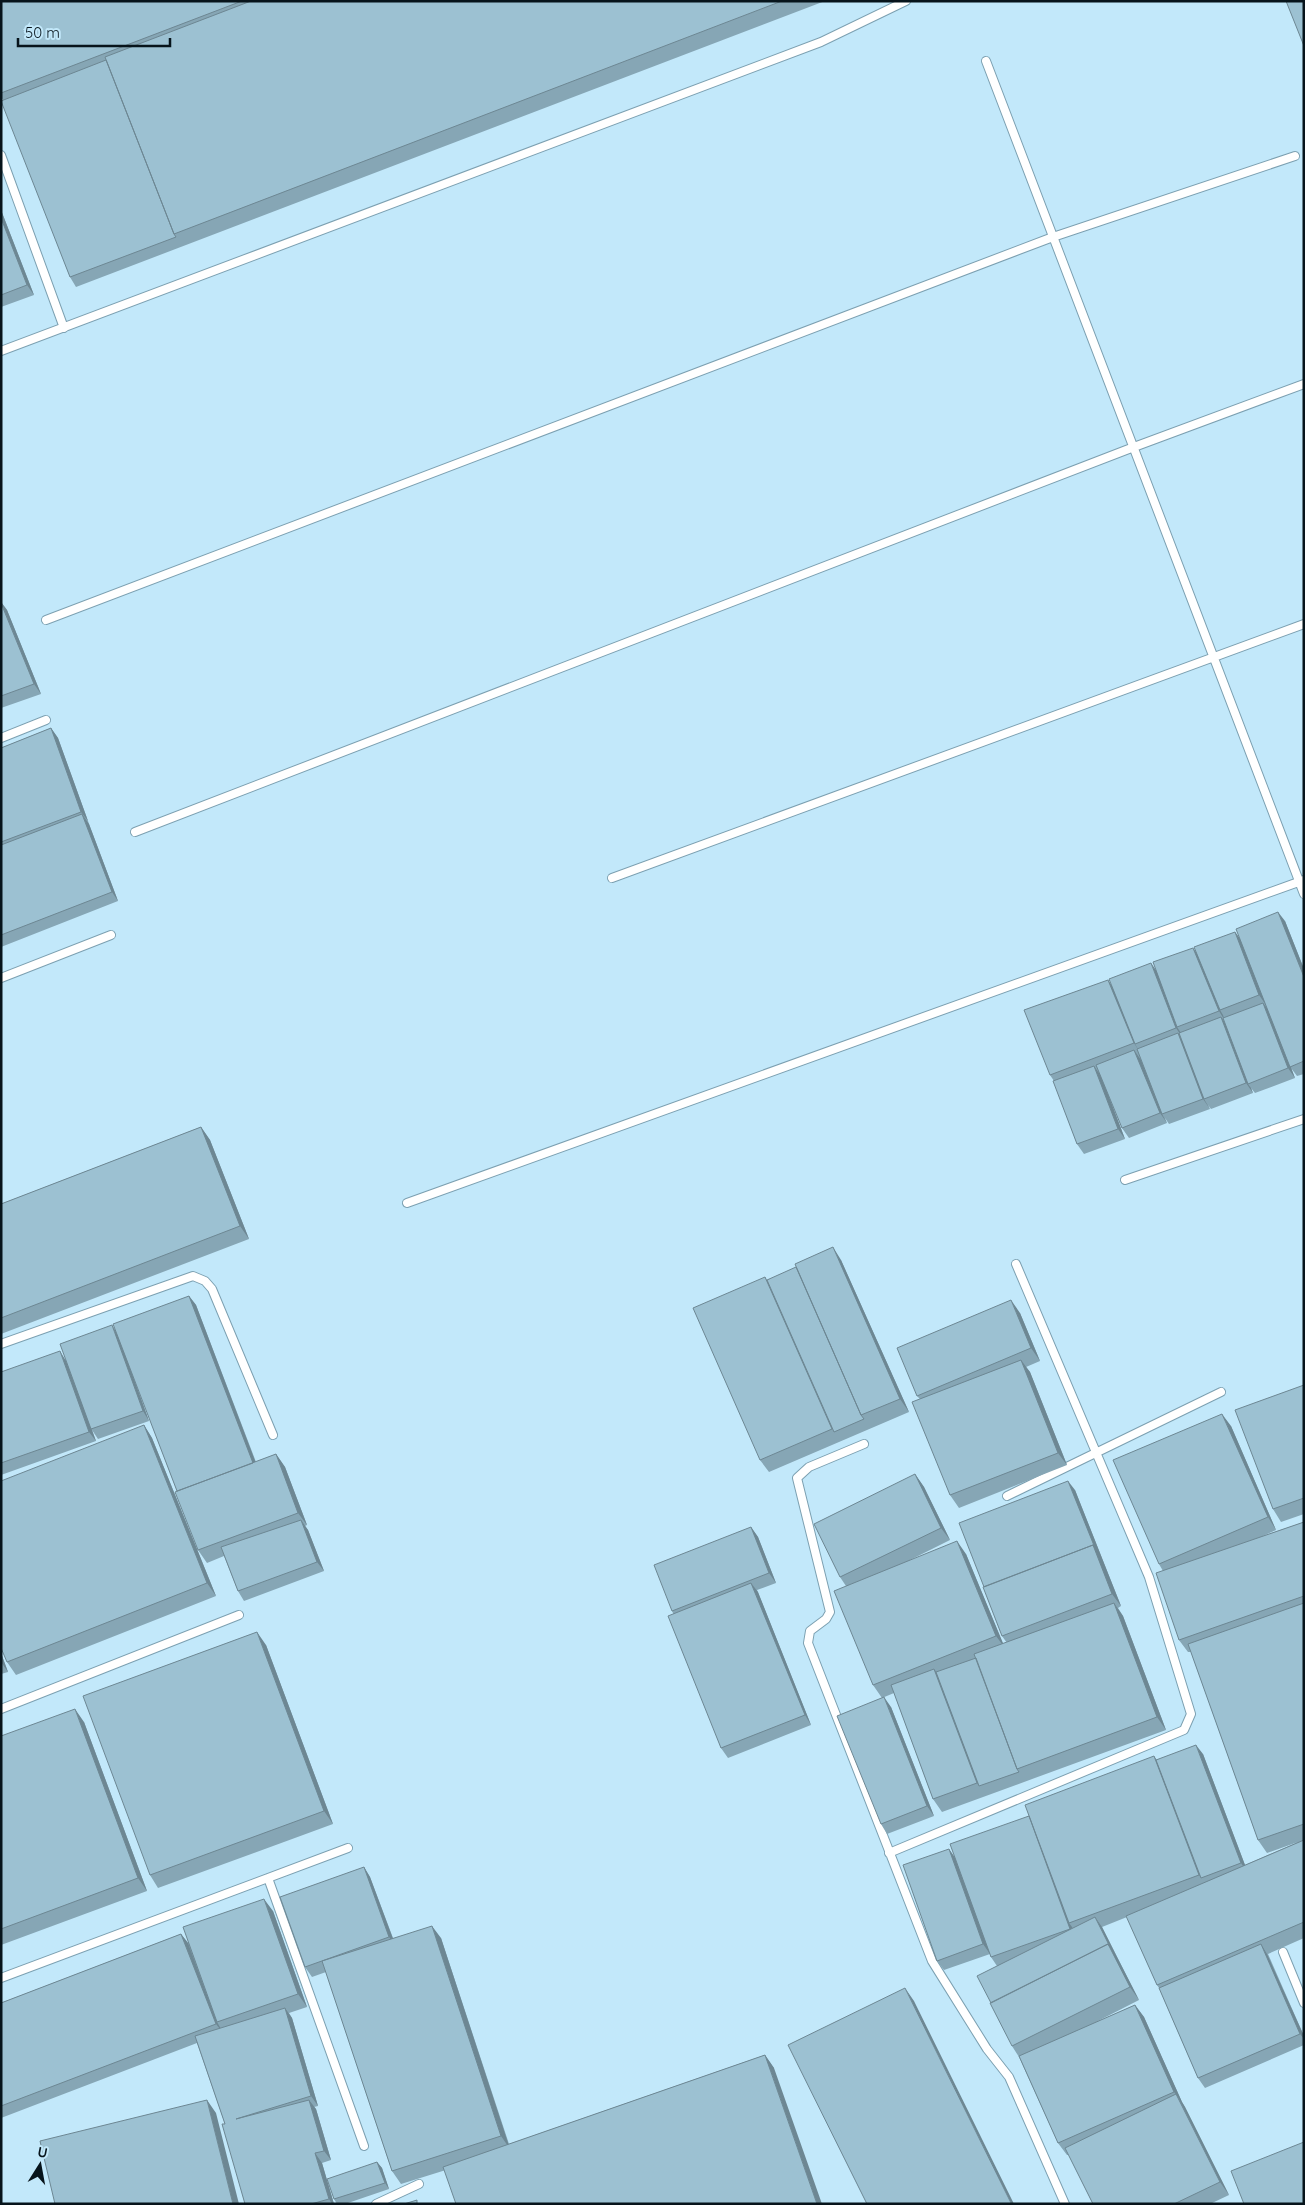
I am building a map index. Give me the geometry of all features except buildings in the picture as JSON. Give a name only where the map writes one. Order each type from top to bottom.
[{"type":"lane","points":[[1,351],[821,42],[906,1]]},
{"type":"lane","points":[[986,61],[1213,656],[1301,880],[1304,894]]},
{"type":"lane","points":[[1,155],[64,328]]},
{"type":"lane","points":[[46,620],[1053,236],[1295,156]]},
{"type":"lane","points":[[135,832],[1134,447],[1304,384]]},
{"type":"lane","points":[[612,878],[1304,624]]},
{"type":"lane","points":[[1,738],[46,720]]},
{"type":"lane","points":[[407,1203],[1301,880]]},
{"type":"lane","points":[[1,978],[111,935]]},
{"type":"lane","points":[[1125,1180],[1304,1119]]},
{"type":"lane","points":[[889,1853],[1184,1730],[1191,1714],[1152,1586],[1016,1264]]},
{"type":"lane","points":[[1,1344],[193,1276],[204,1281],[212,1289],[273,1435]]},
{"type":"lane","points":[[1007,1496],[1222,1392]]},
{"type":"lane","points":[[864,1444],[810,1467],[797,1478],[830,1612],[826,1620],[810,1631],[808,1643],[932,1961],[987,2049],[1010,2077],[1065,2204]]},
{"type":"lane","points":[[1,1709],[239,1615]]},
{"type":"lane","points":[[1,1978],[348,1848]]},
{"type":"lane","points":[[268,1878],[364,2146]]},
{"type":"lane","points":[[1283,1952],[1304,2004]]},
{"type":"lane","points":[[376,2204],[419,2184]]}]
